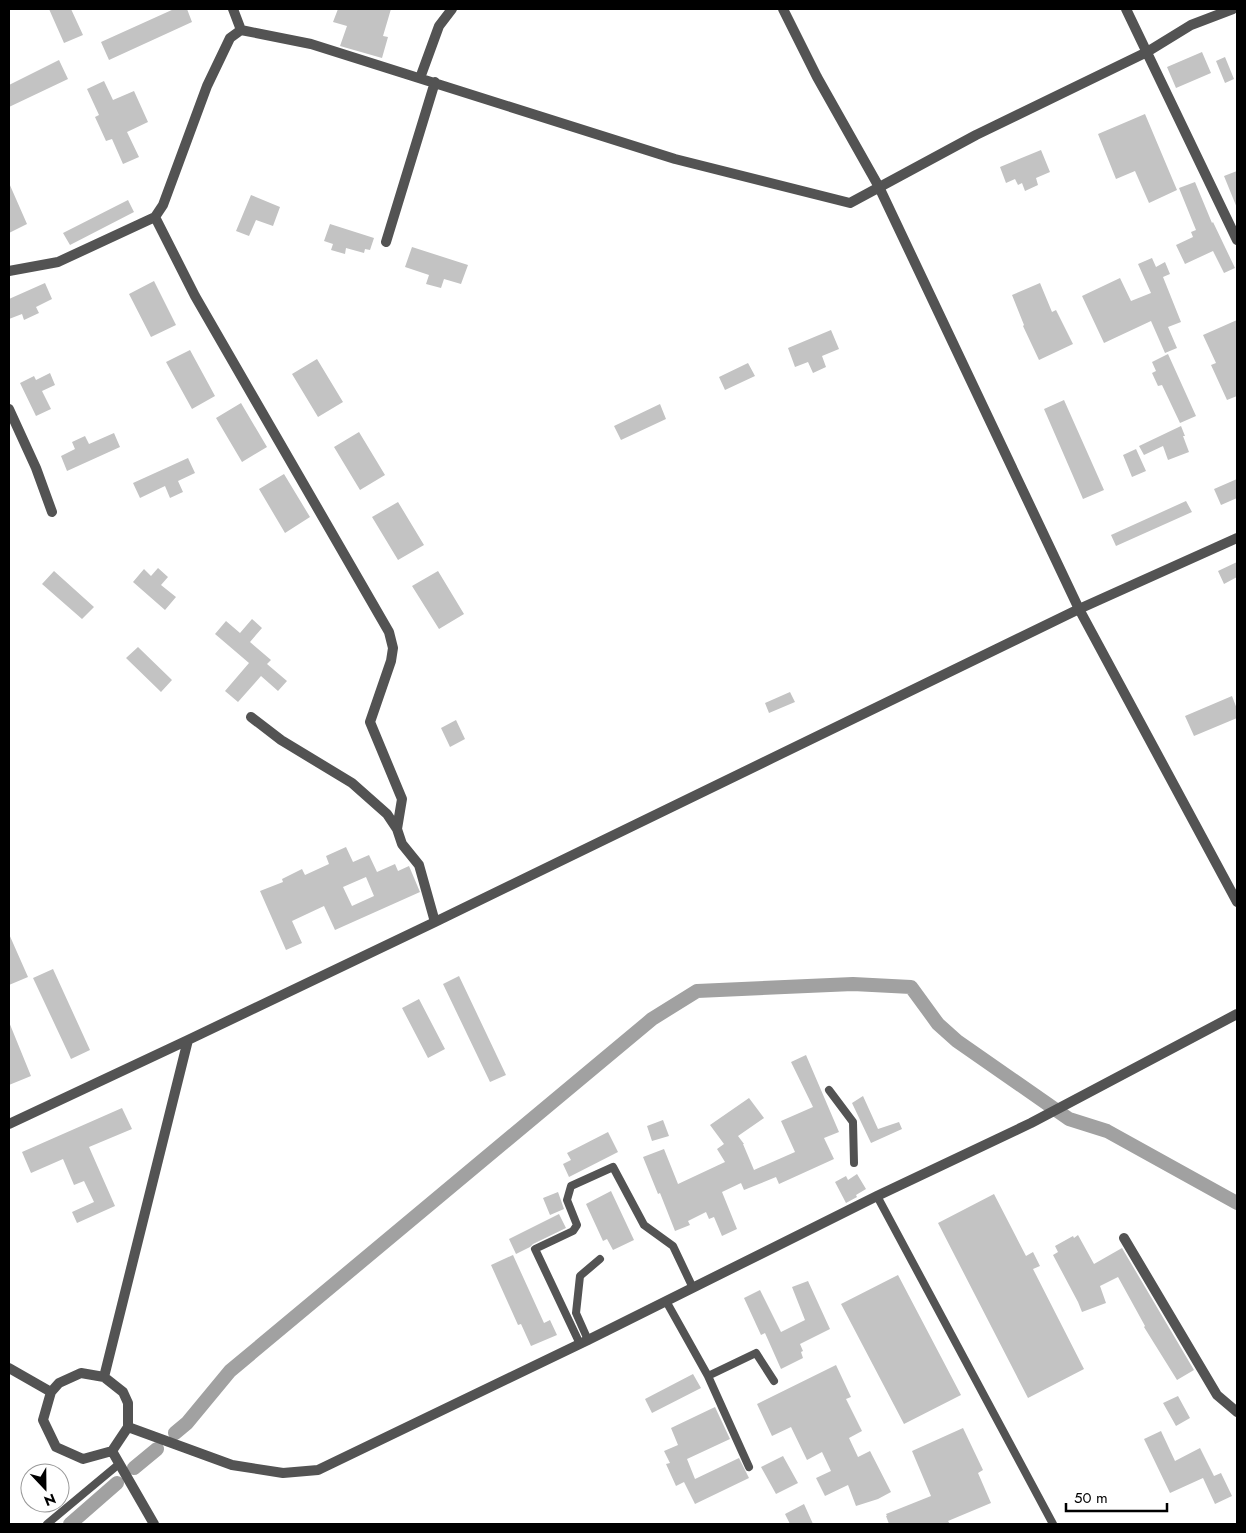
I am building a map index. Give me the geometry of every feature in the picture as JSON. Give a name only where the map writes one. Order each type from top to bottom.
[{"type":"street","points":[[234,9],[241,30]]},
{"type":"street","points":[[420,78],[439,26],[452,9]]},
{"type":"street","points":[[783,9],[816,77],[880,187],[1079,609],[1237,902]]},
{"type":"street","points":[[1126,9],[1237,240]]},
{"type":"street","points":[[9,271],[58,262],[155,217],[163,205],[208,86],[230,38],[241,30],[311,44],[674,159],[850,202],[976,135],[1147,52],[1191,25],[1233,9]]},
{"type":"street","points":[[386,242],[435,82]]},
{"type":"street","points":[[155,217],[195,296],[389,632],[393,648],[391,661],[370,722],[402,799],[397,829]]},
{"type":"street","points":[[9,409],[36,468],[52,512]]},
{"type":"street","points":[[9,1124],[436,922],[1079,609],[1237,538]]},
{"type":"street","points":[[251,717],[281,740],[352,783],[387,814],[397,829],[402,844],[419,865],[436,922]]},
{"type":"street","points":[[128,1427],[232,1465],[283,1473],[318,1470],[584,1342],[877,1196],[1032,1123],[1237,1014]]},
{"type":"street","points":[[104,1377],[188,1040]]},
{"type":"street","points":[[1124,1238],[1217,1395],[1237,1412]]},
{"type":"street","points":[[9,1368],[50,1392]]},
{"type":"street","points":[[81,1373],[104,1377],[123,1392],[128,1403],[128,1427],[112,1451],[83,1459],[56,1447],[43,1420],[50,1392],[59,1383],[81,1373]]},
{"type":"street","points":[[112,1451],[154,1524]]},
{"type":"lane","points":[[829,1090],[853,1122],[854,1163]]},
{"type":"lane","points":[[584,1342],[535,1249],[574,1231],[577,1225],[567,1200],[572,1186],[614,1167],[644,1226],[673,1246],[693,1288]]},
{"type":"lane","points":[[877,1196],[1053,1524]]},
{"type":"lane","points":[[584,1342],[576,1313],[580,1276],[600,1260]]},
{"type":"lane","points":[[666,1301],[708,1376],[749,1467]]},
{"type":"lane","points":[[708,1376],[756,1353],[774,1381]]},
{"type":"lane","points":[[47,1524],[119,1464]]},
{"type":"building","points":[[49,9],[71,9],[83,35],[64,43]]},
{"type":"building","points":[[174,9],[187,9],[192,22],[109,60],[101,42]]},
{"type":"building","points":[[338,9],[391,9],[383,36],[388,37],[382,58],[340,46],[347,26],[333,22]]},
{"type":"building","points":[[1202,52],[1211,73],[1176,88],[1167,67]]},
{"type":"building","points":[[1225,57],[1234,79],[1225,83],[1216,61]]},
{"type":"building","points":[[59,60],[68,79],[9,107],[9,85]]},
{"type":"building","points":[[104,81],[113,100],[134,91],[148,122],[127,132],[139,157],[123,164],[112,139],[106,141],[95,117],[99,115],[87,89]]},
{"type":"building","points":[[1145,114],[1177,190],[1149,203],[1135,171],[1116,179],[1098,134]]},
{"type":"building","points":[[1041,150],[1050,172],[1036,178],[1038,185],[1025,191],[1022,183],[1018,185],[1015,179],[1006,183],[1000,167]]},
{"type":"building","points":[[1237,171],[1237,208],[1224,176]]},
{"type":"building","points":[[1195,182],[1212,223],[1235,268],[1224,273],[1213,251],[1185,264],[1176,245],[1193,237],[1191,232],[1196,230],[1179,188]]},
{"type":"building","points":[[9,183],[27,224],[9,233]]},
{"type":"building","points":[[251,195],[280,207],[273,226],[256,220],[249,236],[236,231]]},
{"type":"building","points":[[128,200],[134,212],[70,245],[63,233]]},
{"type":"building","points":[[330,224],[374,238],[370,250],[365,249],[364,253],[346,248],[345,254],[331,250],[333,244],[324,241]]},
{"type":"building","points":[[412,247],[468,265],[461,284],[444,279],[441,288],[426,284],[429,275],[405,267]]},
{"type":"building","points":[[1152,258],[1156,267],[1165,262],[1170,274],[1163,277],[1181,322],[1168,327],[1177,348],[1165,353],[1151,321],[1104,343],[1082,296],[1120,278],[1131,301],[1151,293],[1138,264]]},
{"type":"building","points":[[154,281],[176,325],[151,337],[129,294]]},
{"type":"building","points":[[45,283],[52,299],[36,307],[39,313],[24,320],[22,314],[9,319],[9,299]]},
{"type":"building","points":[[1040,283],[1052,312],[1056,310],[1073,344],[1039,360],[1023,326],[1012,295]]},
{"type":"building","points":[[1237,320],[1237,396],[1227,400],[1211,365],[1216,363],[1203,335]]},
{"type":"building","points":[[831,330],[839,349],[822,356],[826,367],[813,373],[808,362],[795,367],[788,348]]},
{"type":"building","points":[[190,350],[215,396],[192,409],[166,362]]},
{"type":"building","points":[[1168,354],[1196,416],[1180,423],[1162,385],[1158,386],[1152,373],[1156,371],[1152,362]]},
{"type":"building","points":[[317,359],[343,402],[318,417],[292,374]]},
{"type":"building","points":[[748,363],[755,376],[725,390],[719,377]]},
{"type":"building","points":[[50,373],[55,385],[42,391],[51,409],[36,416],[20,383],[34,376],[36,380]]},
{"type":"building","points":[[1064,400],[1104,490],[1083,499],[1044,409]]},
{"type":"building","points":[[241,403],[267,447],[242,462],[216,418]]},
{"type":"building","points":[[660,404],[666,419],[621,440],[614,426]]},
{"type":"building","points":[[1181,426],[1189,452],[1168,460],[1163,446],[1144,455],[1139,446]]},
{"type":"building","points":[[359,432],[385,475],[360,490],[334,447]]},
{"type":"building","points":[[114,433],[120,447],[67,471],[61,456],[75,449],[72,442],[85,436],[89,444]]},
{"type":"building","points":[[1136,449],[1146,471],[1132,477],[1123,455]]},
{"type":"building","points":[[188,458],[195,473],[178,481],[183,492],[170,498],[165,486],[140,498],[133,483]]},
{"type":"building","points":[[284,474],[310,517],[285,533],[259,489]]},
{"type":"building","points":[[1237,479],[1237,498],[1221,505],[1214,489]]},
{"type":"building","points":[[1186,501],[1192,512],[1116,546],[1111,535]]},
{"type":"building","points":[[398,502],[424,545],[398,560],[372,517]]},
{"type":"building","points":[[1237,562],[1237,577],[1224,584],[1218,571]]},
{"type":"building","points":[[158,568],[168,577],[161,585],[176,597],[165,610],[133,582],[144,569],[151,576]]},
{"type":"building","points":[[54,571],[94,607],[82,619],[42,584]]},
{"type":"building","points":[[438,571],[464,614],[439,629],[412,586]]},
{"type":"building","points":[[252,619],[262,628],[250,642],[271,660],[267,664],[287,681],[278,691],[261,676],[238,702],[225,691],[249,663],[215,634],[226,621],[240,633]]},
{"type":"building","points":[[138,647],[172,680],[161,692],[126,658]]},
{"type":"building","points":[[790,692],[795,702],[769,713],[765,703]]},
{"type":"building","points":[[1232,696],[1237,709],[1237,718],[1194,736],[1185,716]]},
{"type":"building","points":[[456,720],[465,739],[450,747],[441,728]]},
{"type":"building","points":[[346,847],[353,862],[369,855],[377,872],[395,864],[398,871],[409,866],[420,892],[335,930],[324,906],[292,921],[302,943],[286,950],[260,891],[283,882],[282,879],[302,869],[305,875],[329,864],[326,856]],"holes":[[[366,877],[374,896],[352,906],[343,887]]]},
{"type":"building","points":[[9,934],[28,977],[9,985]]},
{"type":"building","points":[[53,969],[90,1050],[71,1059],[33,978]]},
{"type":"building","points":[[459,976],[506,1075],[490,1082],[443,984]]},
{"type":"building","points":[[419,999],[445,1049],[428,1058],[402,1008]]},
{"type":"building","points":[[9,1022],[31,1076],[9,1085]]},
{"type":"building","points":[[806,1055],[839,1132],[824,1138],[834,1159],[779,1184],[776,1177],[744,1190],[741,1183],[722,1192],[737,1229],[722,1236],[714,1217],[709,1219],[706,1212],[688,1221],[690,1225],[675,1231],[643,1157],[664,1149],[678,1184],[725,1162],[717,1149],[724,1144],[710,1125],[749,1098],[764,1118],[738,1136],[744,1144],[754,1170],[795,1152],[781,1121],[813,1107],[791,1062]]},
{"type":"building","points":[[863,1096],[878,1129],[899,1122],[902,1129],[871,1143],[852,1103]]},
{"type":"building","points":[[122,1108],[132,1129],[89,1147],[115,1206],[77,1223],[72,1212],[94,1202],[84,1181],[74,1185],[63,1159],[31,1173],[22,1152]]},
{"type":"building","points":[[663,1120],[669,1136],[652,1141],[647,1126]]},
{"type":"building","points":[[608,1132],[618,1152],[569,1177],[563,1164],[571,1160],[567,1153]]},
{"type":"building","points":[[857,1174],[866,1189],[846,1203],[835,1182],[846,1176],[848,1180]]},
{"type":"building","points":[[611,1191],[634,1240],[613,1250],[607,1239],[603,1241],[586,1204]]},
{"type":"building","points":[[558,1192],[564,1209],[550,1215],[543,1198]]},
{"type":"building","points":[[994,1194],[1026,1256],[1033,1252],[1040,1266],[1033,1269],[1084,1369],[1028,1398],[938,1223]]},
{"type":"building","points":[[559,1214],[566,1228],[516,1254],[509,1239]]},
{"type":"building","points":[[1078,1235],[1094,1264],[1122,1248],[1194,1370],[1177,1380],[1144,1327],[1118,1277],[1100,1286],[1106,1303],[1082,1312],[1053,1255],[1058,1252],[1055,1246]]},
{"type":"building","points":[[513,1255],[544,1323],[550,1320],[557,1335],[531,1346],[521,1324],[518,1325],[491,1265]]},
{"type":"building","points":[[898,1275],[961,1395],[904,1424],[841,1304]]},
{"type":"building","points":[[808,1281],[830,1329],[800,1344],[803,1358],[781,1369],[765,1333],[761,1335],[744,1298],[760,1290],[781,1332],[805,1320],[792,1287]]},
{"type":"building","points":[[836,1365],[851,1397],[846,1399],[862,1431],[849,1438],[858,1457],[870,1451],[891,1492],[878,1499],[856,1506],[848,1485],[825,1496],[816,1478],[831,1471],[822,1452],[807,1460],[791,1427],[772,1436],[757,1404]]},
{"type":"building","points":[[693,1374],[701,1388],[652,1413],[645,1399]]},
{"type":"building","points":[[1178,1396],[1190,1418],[1176,1426],[1163,1403]]},
{"type":"building","points":[[715,1407],[730,1439],[687,1459],[695,1479],[739,1458],[749,1478],[695,1504],[684,1482],[676,1486],[666,1464],[670,1463],[664,1451],[678,1445],[671,1428]]},
{"type":"building","points":[[963,1428],[983,1470],[978,1473],[991,1503],[948,1521],[950,1524],[889,1524],[886,1514],[931,1496],[912,1451]]},
{"type":"building","points":[[1161,1431],[1175,1461],[1200,1448],[1214,1476],[1221,1473],[1232,1496],[1215,1504],[1203,1478],[1170,1493],[1144,1439]]},
{"type":"building","points":[[783,1456],[798,1483],[776,1494],[761,1467]]},
{"type":"building","points":[[804,1504],[813,1524],[790,1524],[785,1514]]},
{"type":"waterway","points":[[175,1433],[187,1423],[230,1371],[652,1019],[697,991],[853,984],[911,987],[938,1024],[957,1041],[1069,1119],[1107,1131],[1237,1203]]},
{"type":"waterway","points":[[134,1468],[157,1449]]},
{"type":"waterway","points":[[70,1524],[117,1483]]}]
